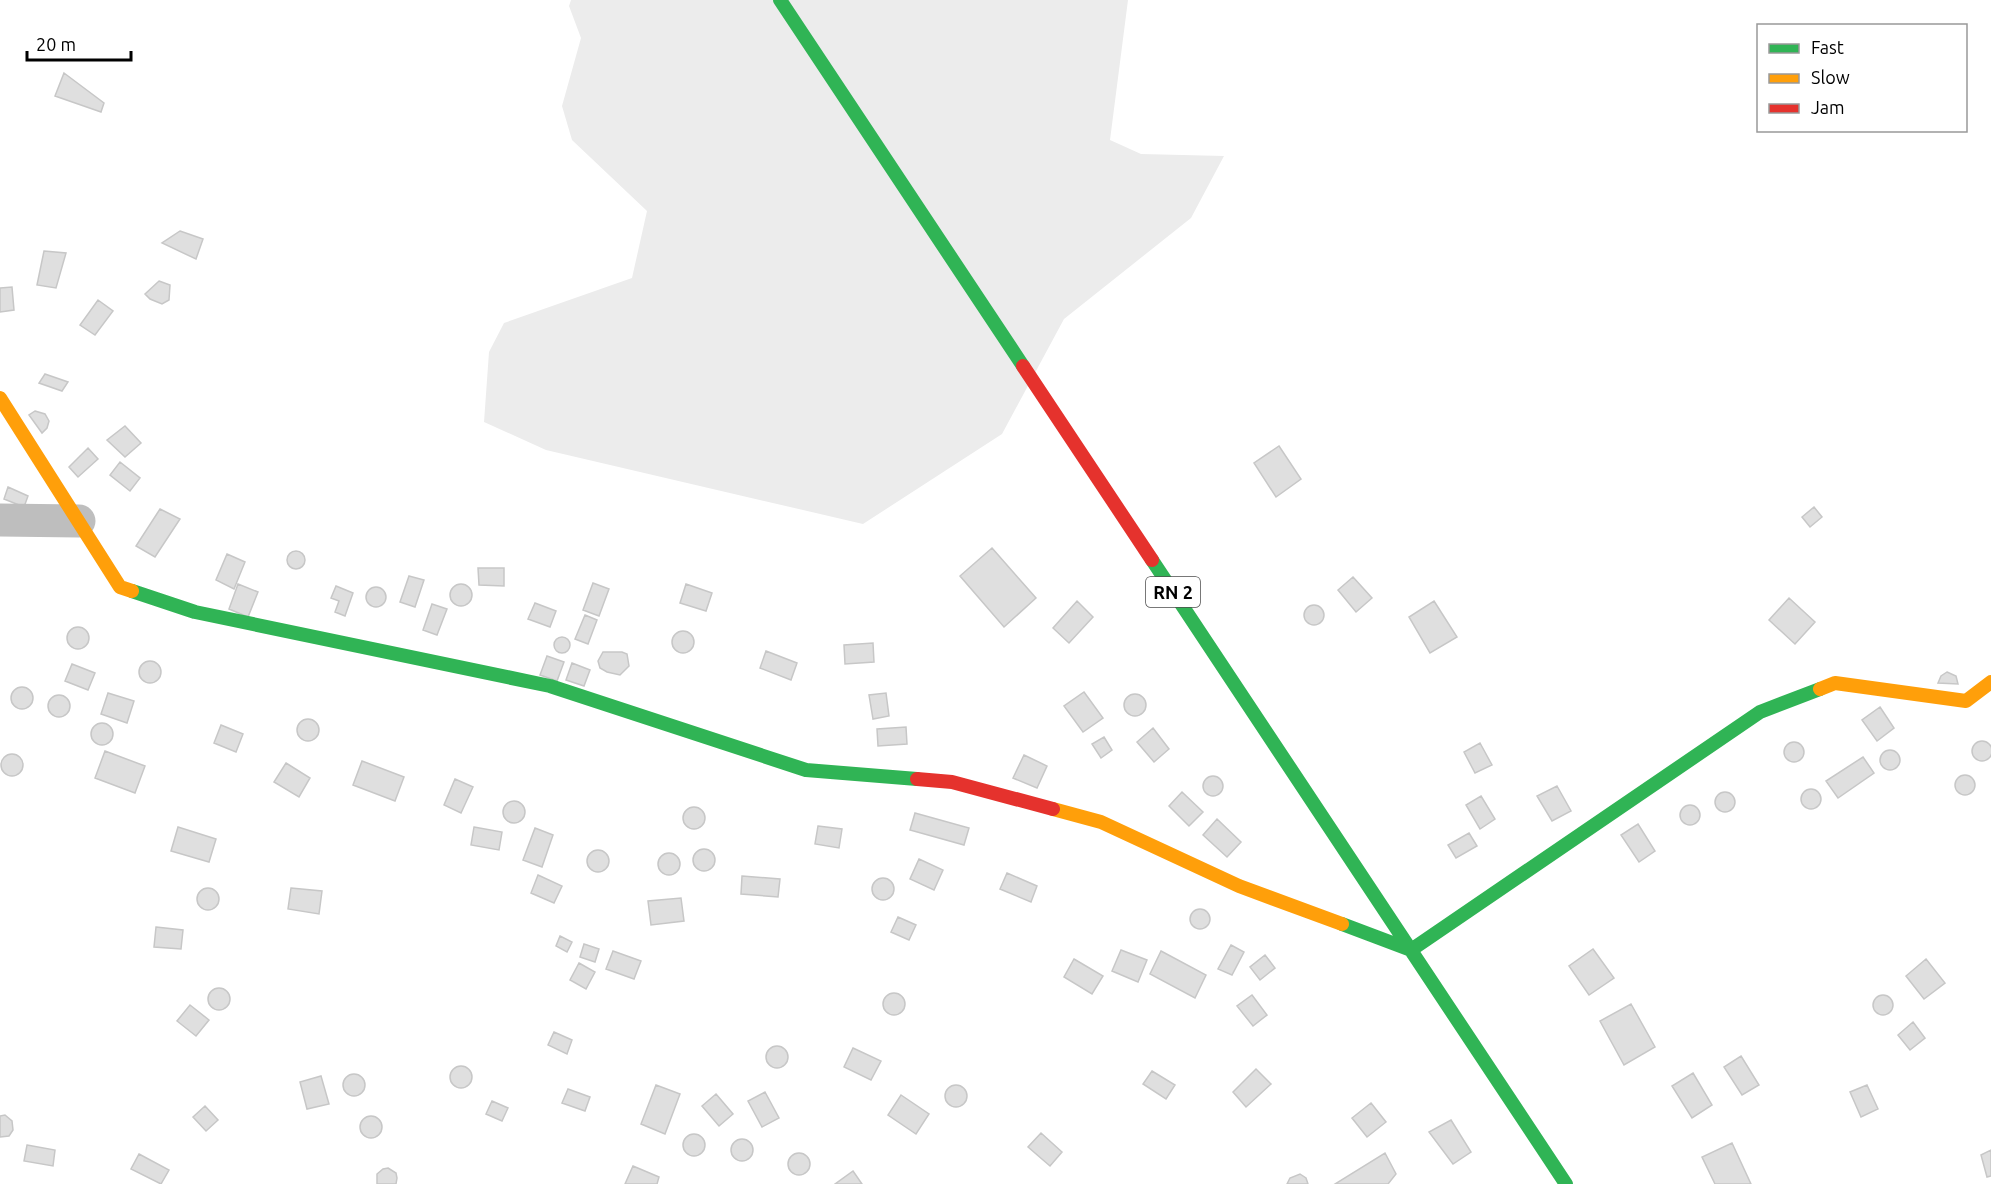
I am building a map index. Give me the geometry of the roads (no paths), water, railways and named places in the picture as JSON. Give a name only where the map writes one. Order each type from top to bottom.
[{"type":"street","name":"RN 2","points":[[780,0],[1566,1184]]},
{"type":"street","points":[[0,398],[120,586],[195,612],[550,686],[806,770],[952,782],[1101,822],[1239,885],[1411,950],[1760,712],[1835,683],[1966,701],[1991,682]]},
{"type":"street","points":[[0,520],[79,521]]}]
